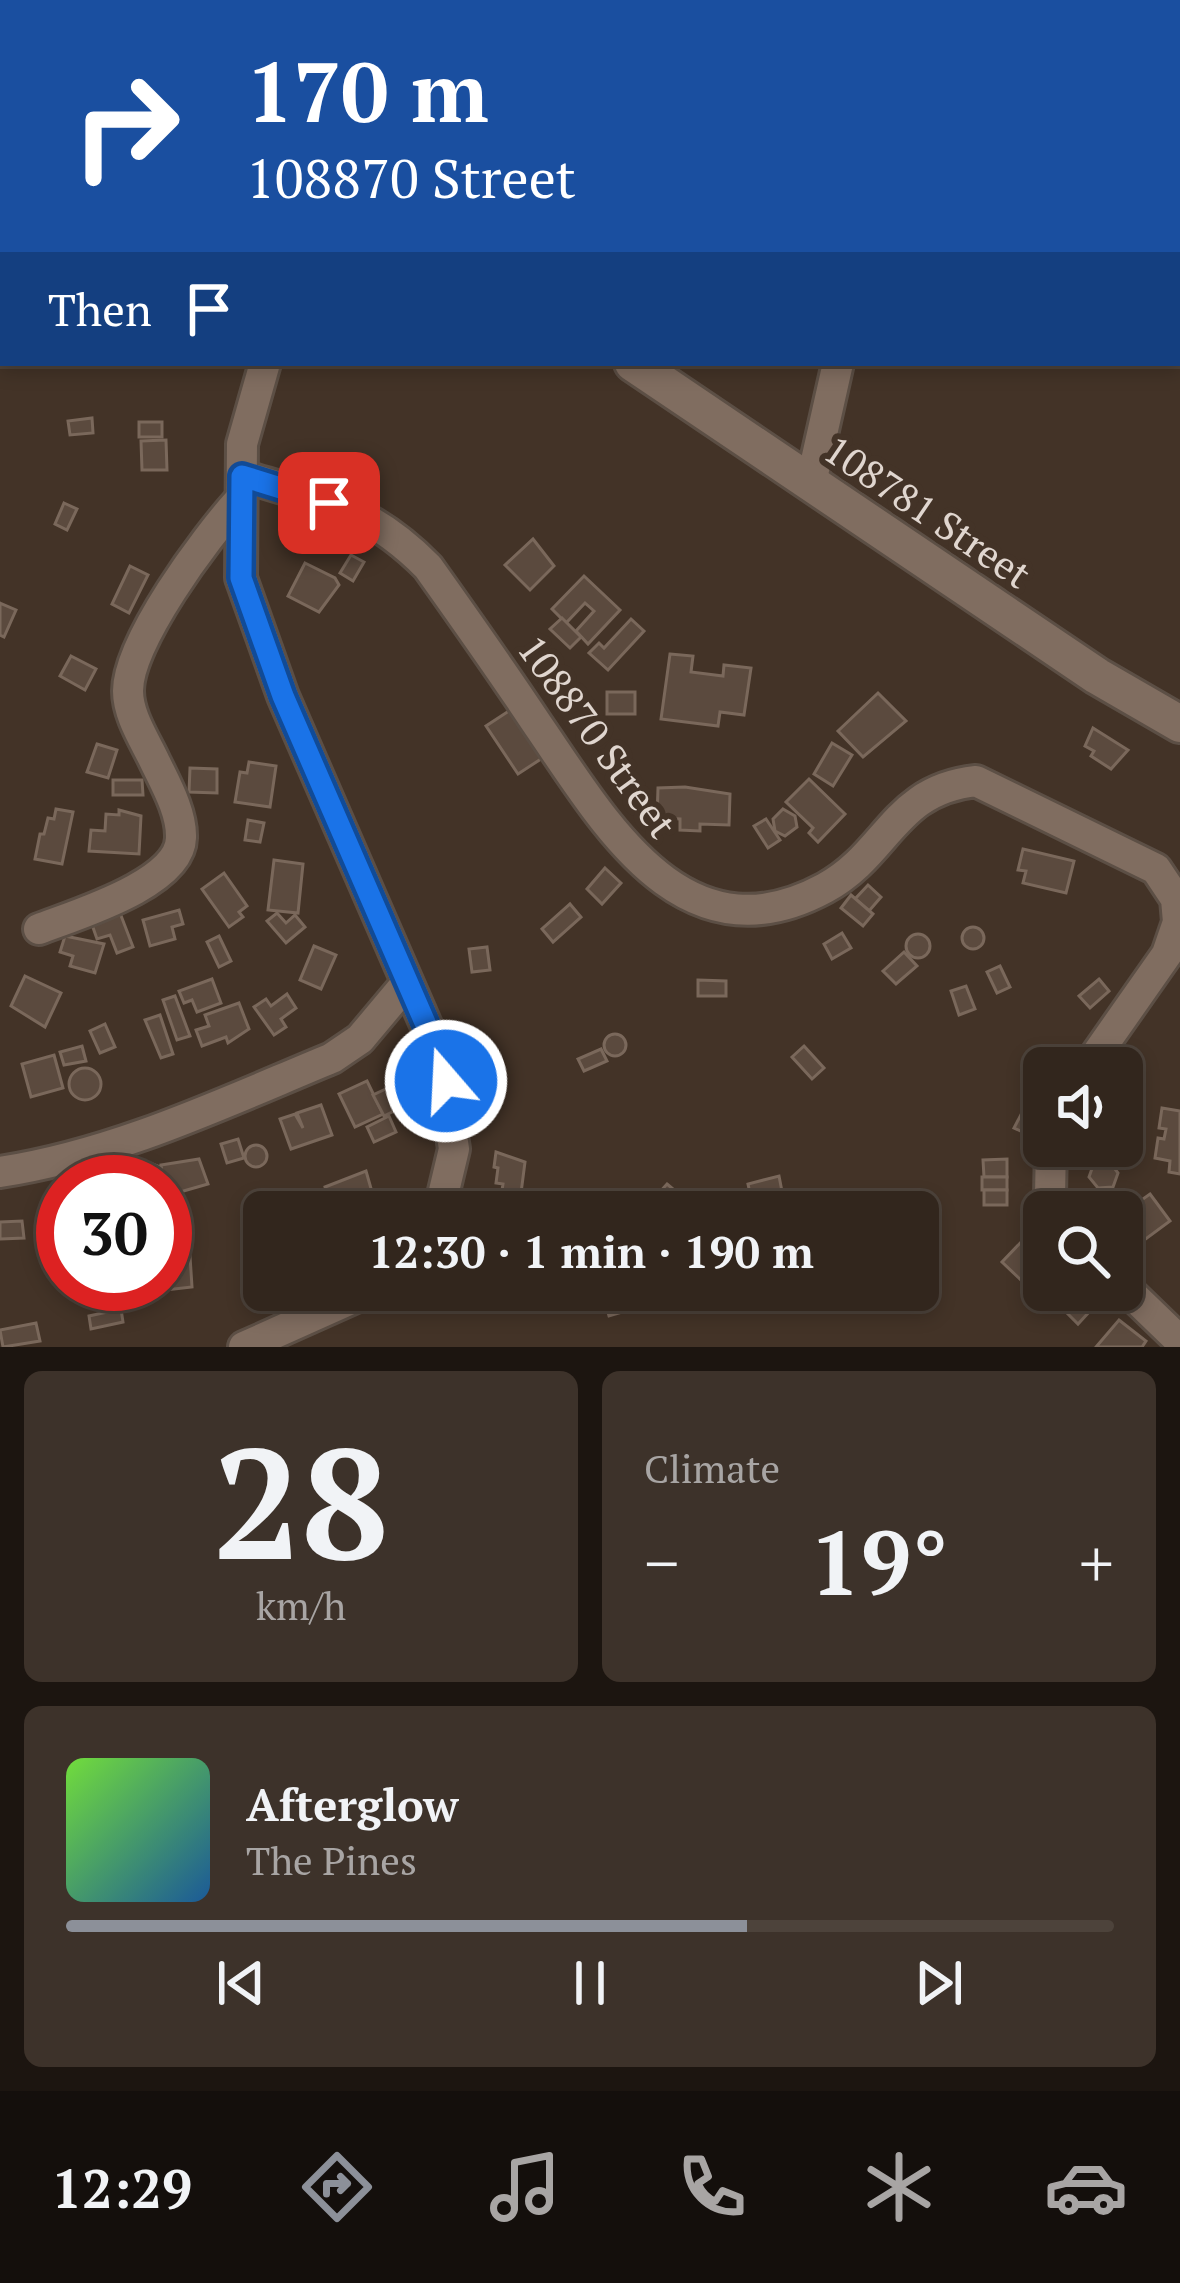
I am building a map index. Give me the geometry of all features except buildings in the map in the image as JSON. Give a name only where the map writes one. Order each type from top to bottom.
[{"type":"street","points":[[264,366],[242,444],[241,578],[283,696],[440,1057],[454,1149],[445,1191]]},
{"type":"street","name":"108781 Street","points":[[637,366],[1175,730]]},
{"type":"street","points":[[811,483],[837,366]]},
{"type":"street","points":[[39,929],[117,899],[160,873],[176,857],[181,830],[135,719],[129,699],[130,675],[197,551],[240,488]]},
{"type":"street","name":"108870 Street","points":[[240,488],[355,511],[394,533],[428,567],[614,836],[657,879],[697,899],[731,908],[771,908],[825,888],[866,856],[914,800],[945,784],[976,781],[1156,869],[1176,899],[1178,922],[1167,954],[1102,1047]]},
{"type":"street","points":[[0,1172],[48,1165],[131,1141],[332,1058],[359,1039],[407,983]]},
{"type":"street","points":[[1143,1305],[1180,1341]]},
{"type":"street","points":[[244,1347],[324,1311]]},
{"type":"route","points":[[329,503],[242,476],[241,578],[283,696],[440,1057],[446,1081]]}]
